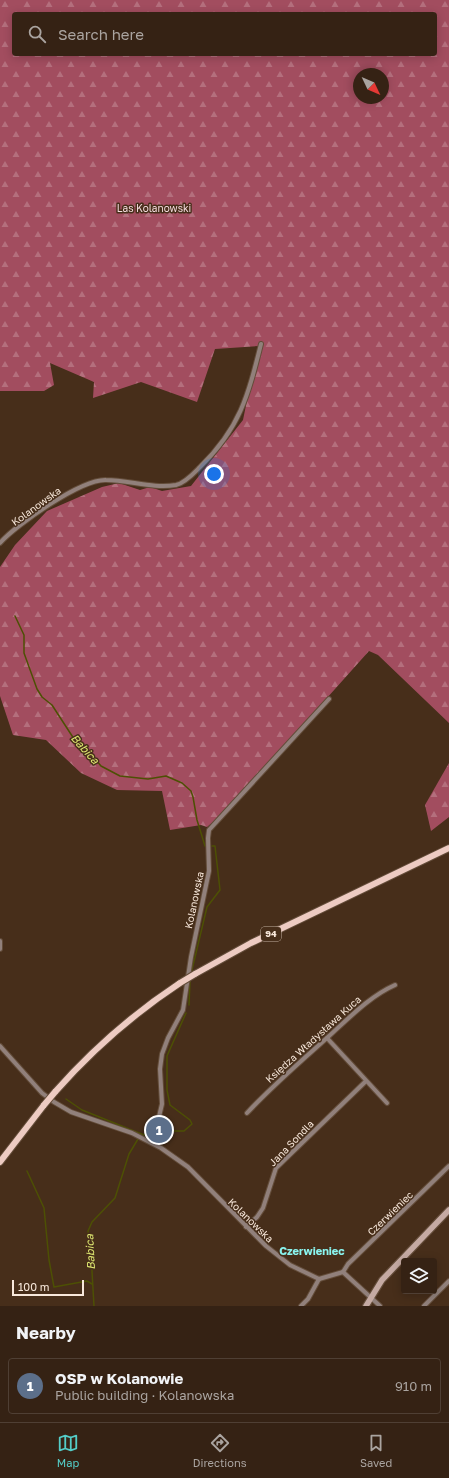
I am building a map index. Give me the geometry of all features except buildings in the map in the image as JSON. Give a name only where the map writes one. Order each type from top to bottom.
[{"type":"main road","name":"94","points":[[0,1162],[44,1105],[86,1058],[113,1034],[180,983],[251,943],[449,848]]},
{"type":"main road","points":[[366,1306],[370,1297],[391,1270],[449,1210]]},
{"type":"street","name":"Kolanowska","points":[[0,543],[66,493],[104,480],[145,485],[176,485],[185,480],[211,456],[224,441],[235,422],[248,396],[261,344]]},
{"type":"street","name":"Kolanowska","points":[[149,1141],[158,1121],[162,1104],[160,1069],[162,1054],[168,1038],[183,1010],[191,957],[209,871],[208,838],[210,830],[329,699]]},
{"type":"street","points":[[0,941],[0,949]]},
{"type":"street","name":"Księdza Władysława Kuca","points":[[247,1113],[272,1086],[370,1000],[396,984]]},
{"type":"street","points":[[327,1038],[387,1103]]},
{"type":"street","name":"Kolanowska","points":[[0,1046],[42,1093],[54,1102],[71,1112],[109,1124],[149,1141],[188,1167],[266,1246],[290,1265],[319,1279]]},
{"type":"street","name":"Jana Sondla","points":[[246,1227],[257,1217],[263,1208],[276,1168],[366,1082]]},
{"type":"street","name":"Czerwieniec","points":[[343,1272],[348,1264],[449,1166]]},
{"type":"street","points":[[301,1306],[308,1299],[319,1279],[343,1272],[380,1306]]},
{"type":"street","points":[[424,1306],[449,1282]]},
{"type":"green space","name":"Las Kolanowski","points":[[0,0],[449,0],[449,723],[378,655],[369,651],[224,813],[207,827],[201,825],[170,830],[162,791],[117,790],[81,773],[46,740],[13,735],[0,696],[0,567],[15,545],[47,511],[102,487],[119,483],[140,490],[150,487],[162,491],[191,486],[243,420],[258,346],[215,349],[197,402],[141,382],[93,398],[94,382],[50,363],[54,385],[44,391],[0,391]]},
{"type":"green space","points":[[449,763],[449,817],[431,831],[425,805]]},
{"type":"waterway","name":"Babica","points":[[15,616],[24,635],[24,653],[37,689],[42,697],[52,705],[76,742],[92,755],[101,766],[120,776],[148,779],[166,776],[182,783],[191,791],[197,820],[205,846]]},
{"type":"waterway","name":"Babica","points":[[191,974],[207,907],[220,890],[215,846],[212,846]]},
{"type":"waterway","name":"Babica","points":[[189,1005],[190,980]]},
{"type":"waterway","name":"Babica","points":[[170,1131],[184,1131],[192,1124],[190,1120],[170,1105],[167,1090],[167,1056],[186,1013]]},
{"type":"waterway","points":[[66,1099],[82,1110],[144,1135],[152,1124]]},
{"type":"waterway","name":"Babica","points":[[94,1306],[88,1231],[92,1222],[115,1198],[129,1154],[138,1139]]},
{"type":"waterway","points":[[27,1171],[44,1208],[49,1260],[54,1287],[87,1281],[92,1284]]},
{"type":"place","name":"OSP w Kolanowie","points":[[159,1130]]},
{"type":"district","name":"Czerwieniec","points":[[312,1251]]}]
